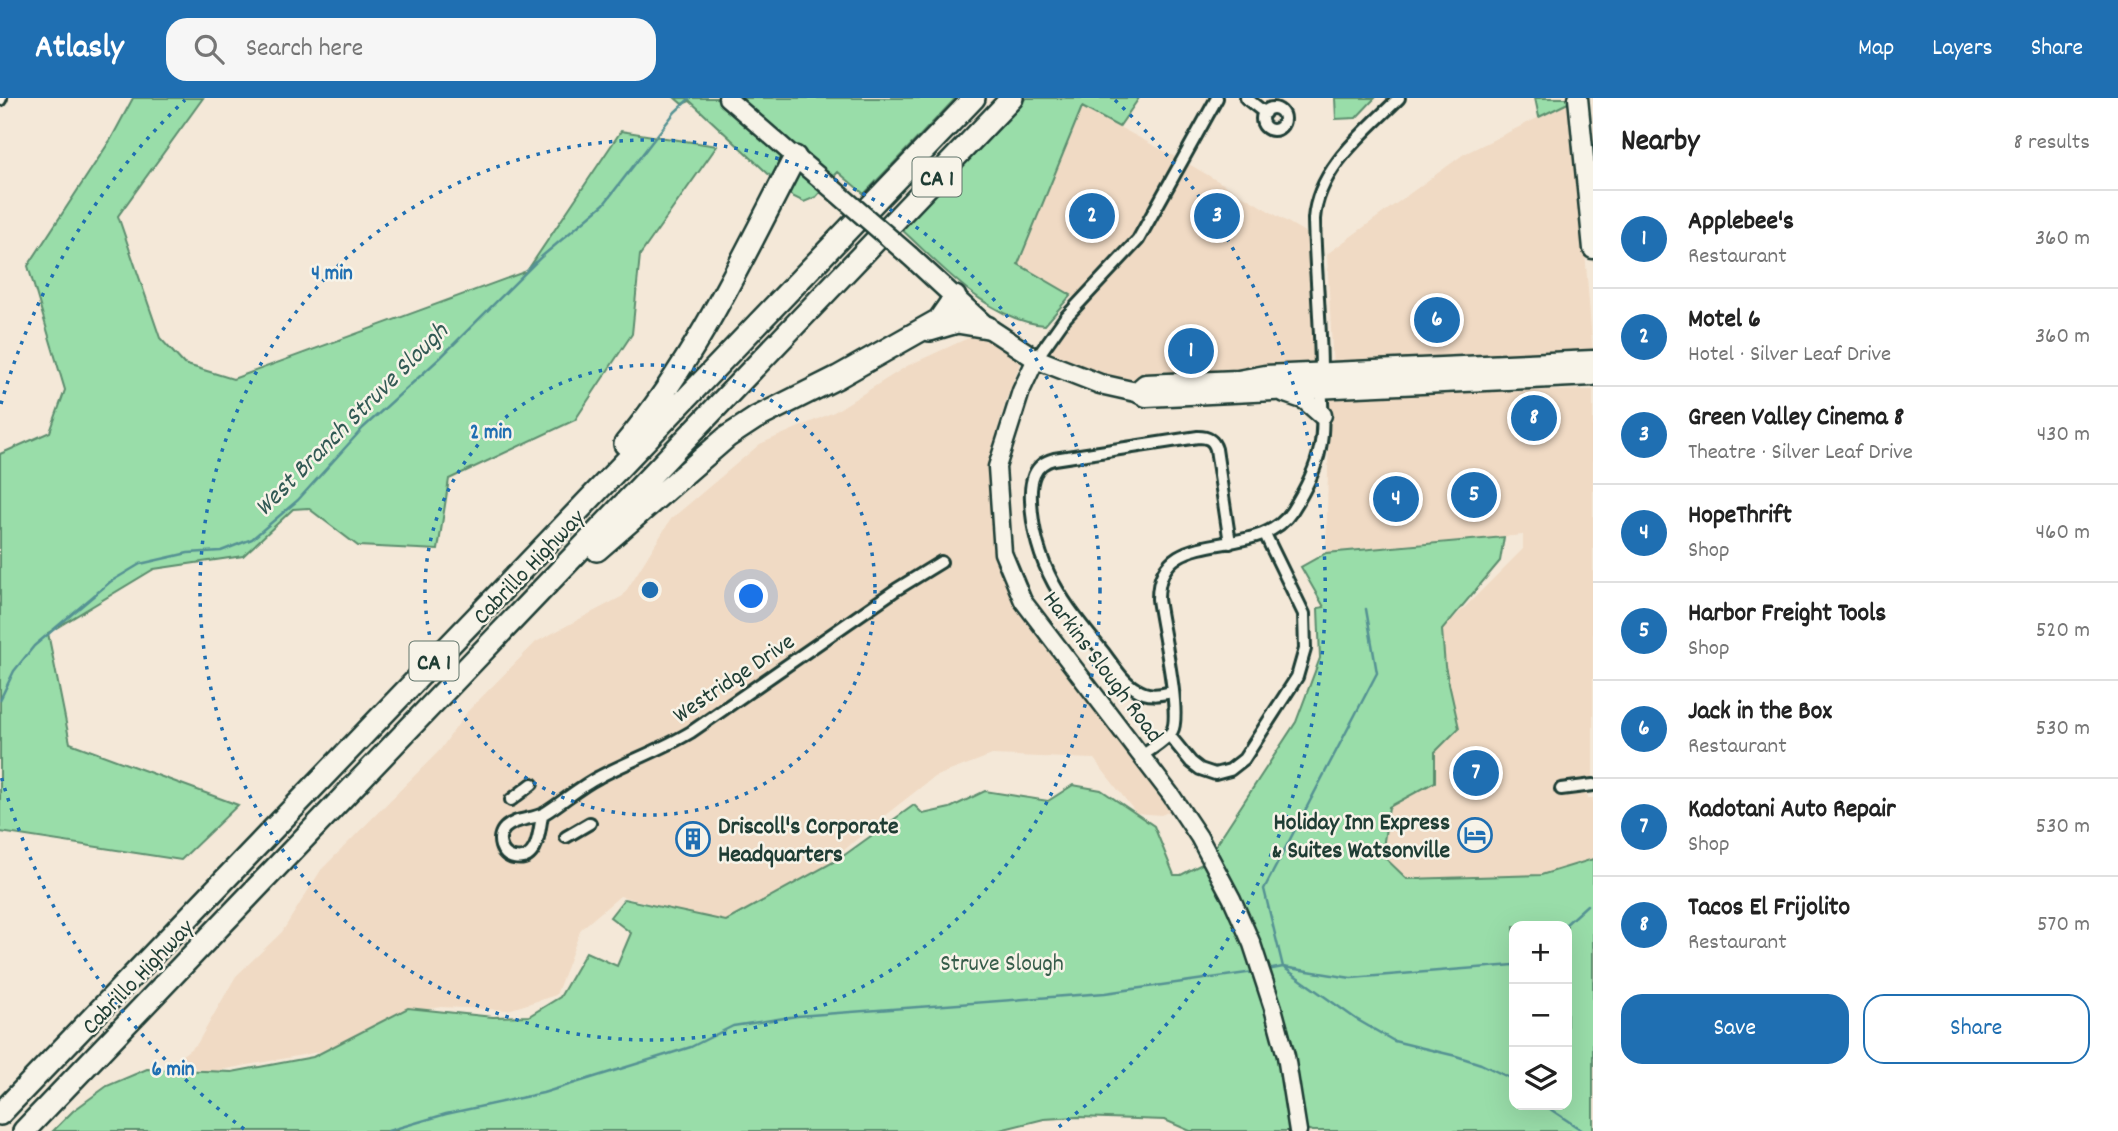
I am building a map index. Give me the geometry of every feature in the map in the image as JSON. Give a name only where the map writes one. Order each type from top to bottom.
[{"type":"highway","name":"Cabrillo Highway","points":[[0,1114],[974,98]]},
{"type":"highway","name":"Cabrillo Highway","points":[[24,1131],[1012,98]]},
{"type":"highway","points":[[514,578],[549,529],[629,439],[670,384],[795,158]]},
{"type":"highway","points":[[838,377],[939,320],[955,297]]},
{"type":"highway","points":[[507,626],[727,437],[756,418],[939,327],[957,322],[987,327]]},
{"type":"main road","points":[[727,98],[910,256],[987,327],[1036,359],[1100,384],[1146,397],[1279,390],[1321,380],[1593,360]]},
{"type":"main road","points":[[1578,98],[1593,249]]},
{"type":"main road","name":"Harkins Slough Road","points":[[1036,359],[1021,391],[997,467],[1003,553],[1023,601],[1142,756],[1199,837],[1232,899],[1252,944],[1273,1008],[1286,1056],[1297,1131]]},
{"type":"main road","points":[[1136,392],[1145,384],[1238,380],[1265,375],[1321,380],[1593,376]]},
{"type":"main road","points":[[1279,390],[1305,400],[1322,415]]},
{"type":"street","points":[[1036,359],[1065,318],[1138,240],[1217,98]]},
{"type":"street","points":[[1246,98],[1265,113]]},
{"type":"street","points":[[1142,756],[1169,735],[1175,718],[1158,599],[1161,578],[1182,553],[1205,546],[1250,540],[1265,534],[1287,518],[1308,484],[1320,448],[1322,415],[1314,219],[1317,199],[1331,170],[1399,98]]},
{"type":"street","points":[[1172,692],[1148,694],[1129,684],[1060,596],[1043,564],[1035,539],[1031,496],[1034,475],[1042,463],[1058,458],[1198,437],[1207,438],[1213,442],[1216,449],[1230,543]]},
{"type":"street","points":[[1169,735],[1200,769],[1215,774],[1230,770],[1244,759],[1297,677],[1305,649],[1304,614],[1265,534]]},
{"type":"street","name":"Westridge Drive","points":[[542,815],[536,845],[531,853],[525,858],[508,856],[502,850],[500,842],[505,827],[542,815],[598,777],[664,748],[691,732],[897,589],[941,562]]},
{"type":"street","points":[[511,800],[532,783]]},
{"type":"street","points":[[1561,789],[1593,785]]},
{"type":"street","points":[[566,837],[590,823]]},
{"type":"shaded area","points":[[1570,102],[1577,147],[1593,355],[1333,368],[1327,254],[1464,154]]},
{"type":"shaded area","points":[[1082,107],[1194,167],[1308,234],[1320,375],[1110,385],[1047,356],[1079,301],[1017,264]]},
{"type":"shaded area","points":[[977,334],[1021,362],[1005,403],[989,460],[992,533],[1023,606],[1173,810],[1161,815],[1136,813],[1094,759],[992,755],[934,777],[813,877],[725,922],[620,896],[581,929],[556,995],[508,1010],[441,1007],[403,1013],[335,1049],[210,1072],[173,1062],[197,1044],[236,976],[282,932],[321,870],[440,750],[467,712],[536,642],[623,596],[671,519],[760,444],[834,412],[907,366]]},
{"type":"shaded area","points":[[1593,390],[1593,777],[1582,779],[1588,798],[1593,798],[1593,859],[1541,875],[1407,879],[1382,855],[1390,796],[1445,666],[1442,630],[1523,549],[1523,535],[1326,553],[1330,392]]},
{"type":"green space","name":"West Branch Struve Slough","points":[[133,98],[203,98],[118,216],[160,338],[184,364],[233,379],[527,271],[621,131],[717,146],[640,255],[632,334],[575,420],[449,479],[438,550],[358,546],[308,508],[293,509],[243,556],[154,569],[48,633],[70,743],[238,805],[181,860],[0,832],[0,454],[50,432],[65,390],[28,266],[111,139]]},
{"type":"green space","points":[[675,98],[956,98],[864,194],[838,172],[816,197],[804,202],[792,196],[690,101],[682,104]]},
{"type":"green space","points":[[1026,98],[1139,98],[1119,127],[1082,107],[1018,264],[1071,295],[1045,325],[1024,321],[985,302],[949,274],[901,229]]},
{"type":"green space","points":[[1335,98],[1375,98],[1356,118],[1336,119]]},
{"type":"green space","points":[[1535,98],[1570,98],[1570,102],[1539,117]]},
{"type":"green space","name":"Struve Slough","points":[[1504,537],[1500,561],[1442,630],[1445,666],[1459,728],[1435,752],[1435,782],[1389,807],[1382,855],[1407,879],[1541,875],[1593,859],[1593,1131],[1313,1131],[1293,1126],[1293,1131],[1190,1131],[1165,1120],[1078,1117],[1044,1119],[996,1131],[53,1131],[73,1111],[107,1086],[147,1069],[232,1072],[313,1057],[408,1008],[493,1017],[529,1016],[560,997],[586,952],[617,966],[631,933],[610,917],[624,899],[726,921],[839,859],[914,805],[923,814],[950,808],[985,791],[1048,801],[1073,785],[1101,790],[1154,826],[1174,875],[1181,875],[1204,863],[1296,722],[1320,658],[1318,608],[1324,607],[1301,567],[1326,553]]},
{"type":"waterway","name":"West Branch Struve Slough","points":[[0,700],[14,671],[34,646],[110,582],[140,564],[188,553],[221,551],[252,539],[298,500],[363,428],[440,358],[540,258],[604,204],[675,112],[690,98]]},
{"type":"waterway","points":[[1366,609],[1377,673],[1264,889],[1283,967],[1351,978],[1509,965]]},
{"type":"waterway","points":[[1569,921],[1587,905]]},
{"type":"waterway","name":"Struve Slough","points":[[1267,970],[1283,967],[1356,1019],[1394,1041],[1456,1056],[1509,1078]]},
{"type":"waterway","name":"Struve Slough","points":[[388,1131],[446,1114],[543,1093],[691,1047],[733,1026],[797,1016],[1105,993],[1254,972]]},
{"type":"waterway","name":"Struve Slough","points":[[1552,1110],[1583,1131]]},
{"type":"place","name":"Motel 6","points":[[1092,216]]},
{"type":"place","name":"Green Valley Cinema 8","points":[[1217,216]]},
{"type":"place","name":"Jack in the Box","points":[[1437,320]]},
{"type":"place","name":"Applebee's","points":[[1191,351]]},
{"type":"place","name":"Tacos El Frijolito","points":[[1534,418]]},
{"type":"place","name":"Harbor Freight Tools","points":[[1474,495]]},
{"type":"place","name":"HopeThrift","points":[[1396,499]]},
{"type":"place","name":"Kadotani Auto Repair","points":[[1476,773]]},
{"type":"place","name":"Holiday Inn Express & Suites Watsonville","points":[[1475,835]]},
{"type":"place","name":"Driscoll's Corporate Headquarters","points":[[693,839]]}]
